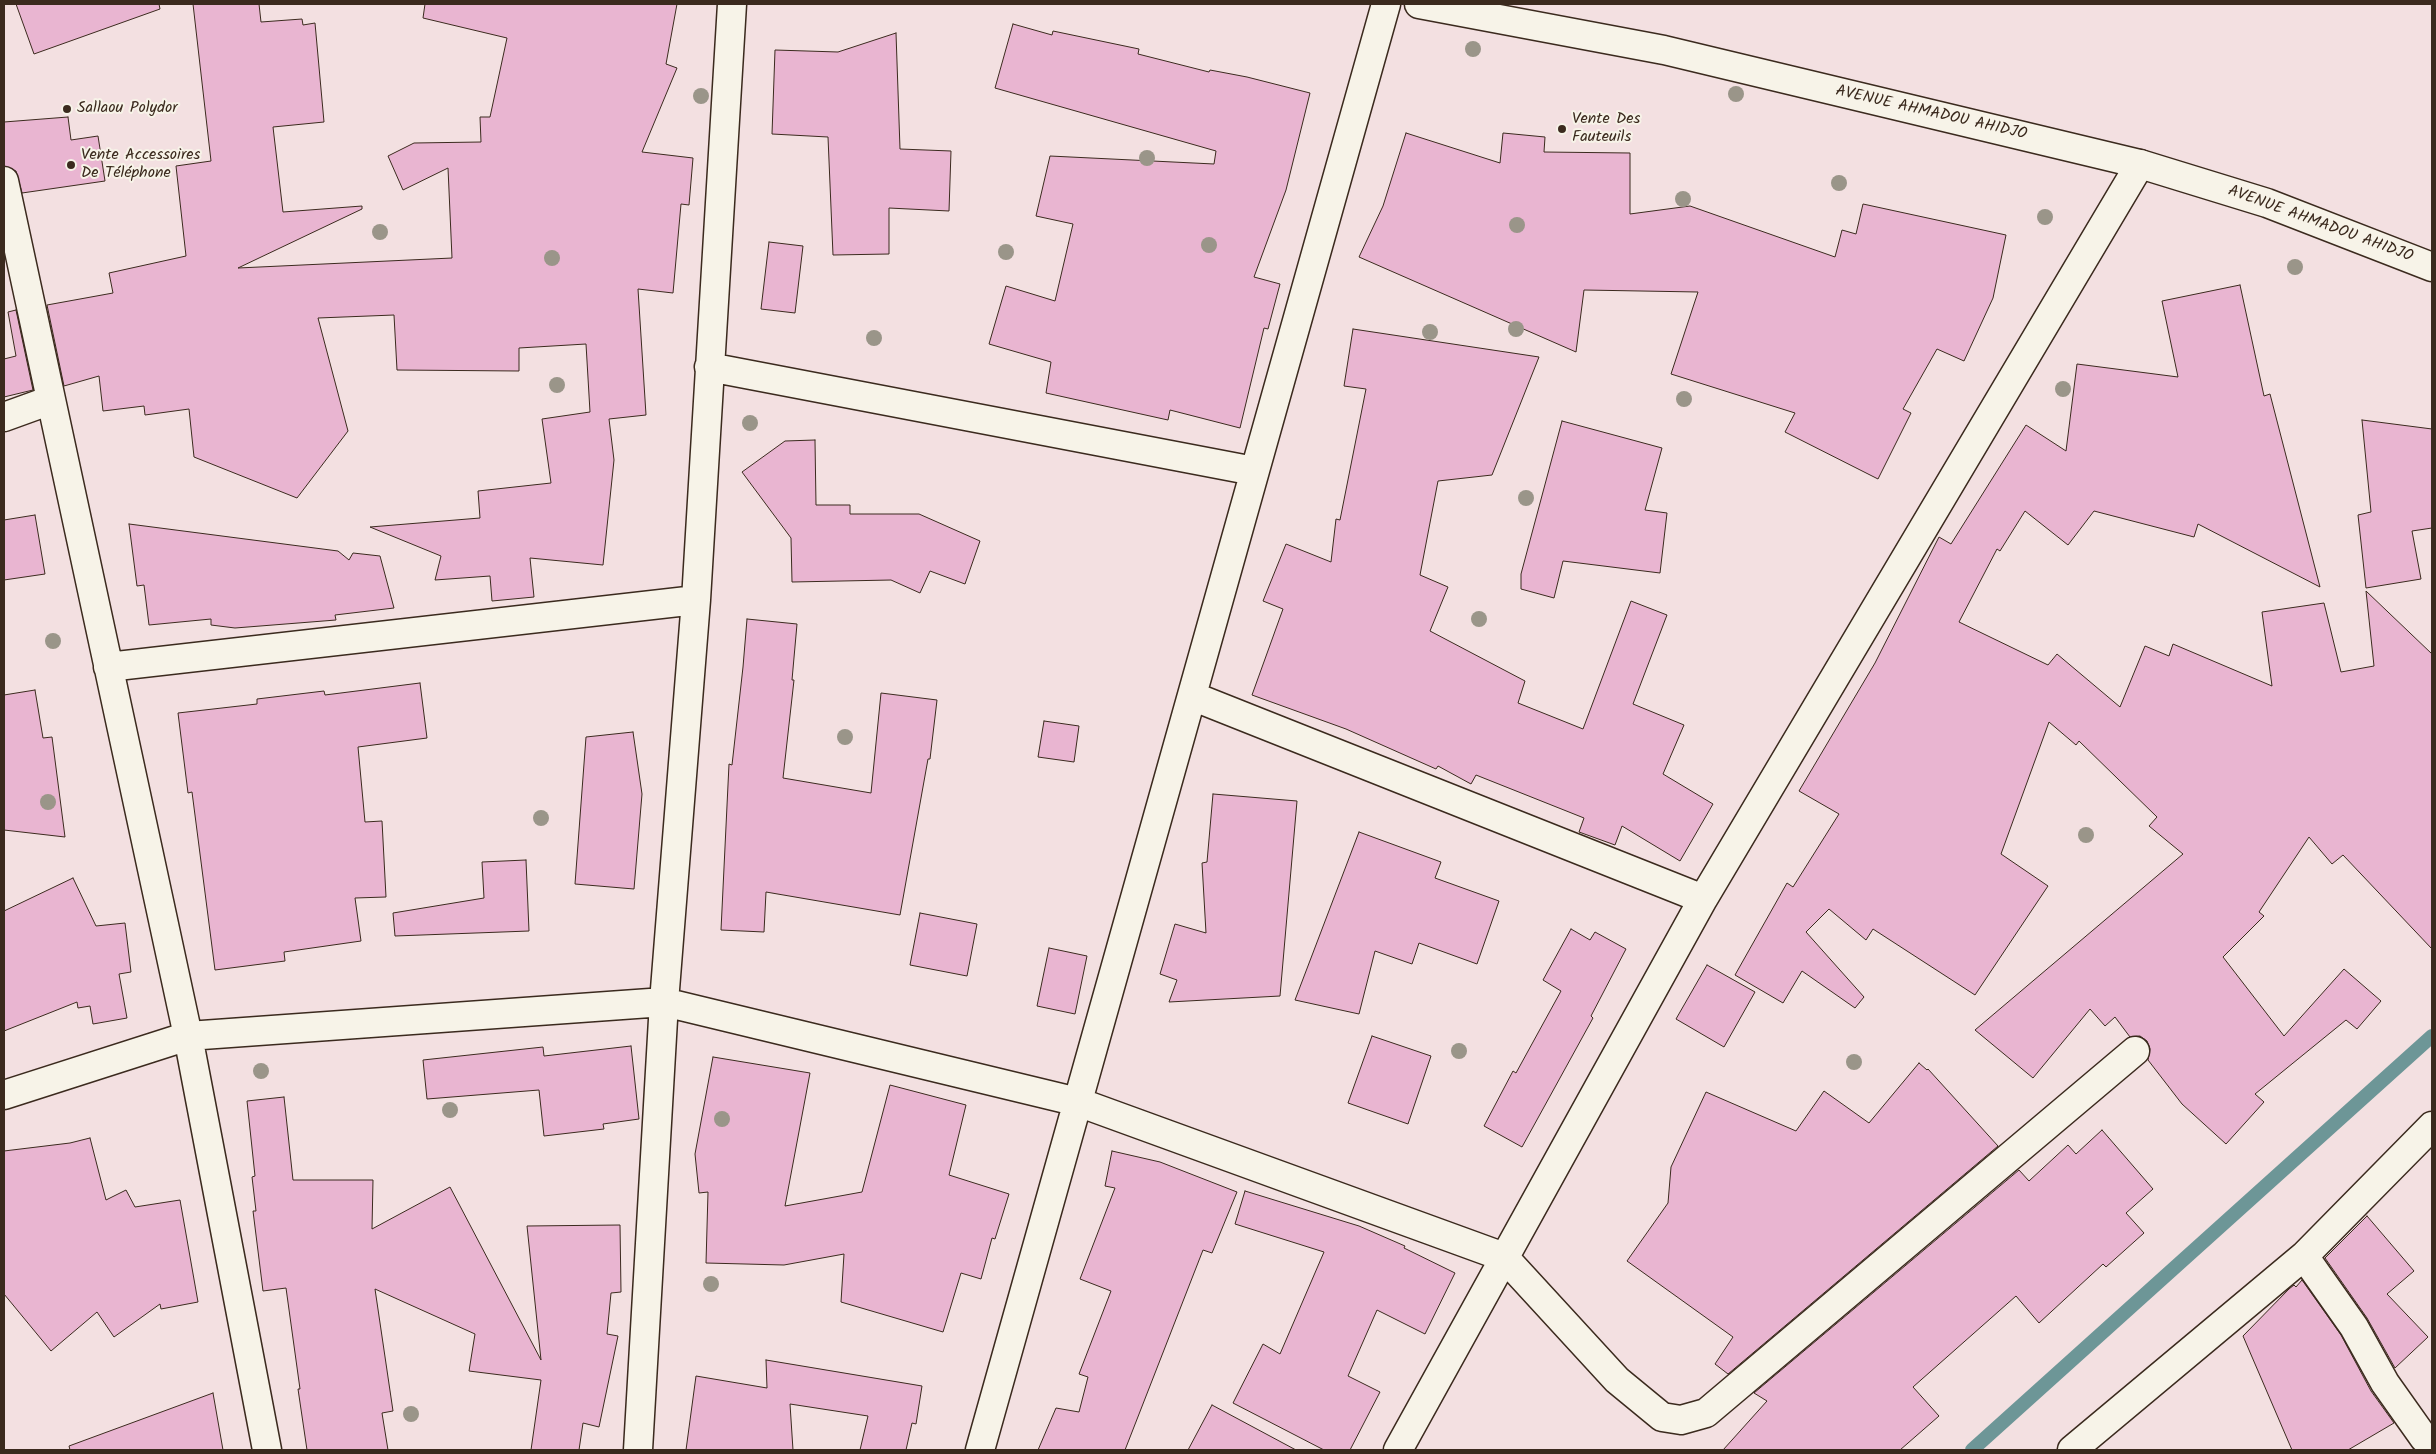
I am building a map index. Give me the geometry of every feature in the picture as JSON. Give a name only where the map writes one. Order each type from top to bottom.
[{"type":"street","points":[[638,1450],[664,1002],[696,600],[732,4]]},
{"type":"street","points":[[980,1450],[1386,4]]},
{"type":"street","name":"AVENUE AHMADOU AHIDJO","points":[[1419,4],[1664,50],[2140,164],[2268,203],[2432,267]]},
{"type":"street","points":[[1398,1450],[1703,899],[2140,164]]},
{"type":"street","points":[[4,180],[188,1036],[267,1450]]},
{"type":"street","points":[[709,367],[1254,471]]},
{"type":"street","points":[[4,417],[51,400]]},
{"type":"street","points":[[108,667],[696,600]]},
{"type":"street","points":[[1192,696],[1703,899]]},
{"type":"street","points":[[4,1095],[188,1036],[664,1002],[1078,1102],[1504,1257],[1617,1380],[1662,1417],[1682,1420],[1706,1413],[2135,1051]]},
{"type":"street","points":[[2072,1450],[2304,1256],[2432,1126]]},
{"type":"street","points":[[2304,1256],[2354,1327],[2385,1383],[2424,1438],[2432,1445]]},
{"type":"building","points":[[16,4],[159,4],[160,9],[34,54]]},
{"type":"building","points":[[193,4],[259,4],[261,22],[302,19],[303,25],[315,23],[324,122],[273,127],[283,212],[362,206],[362,209],[238,268],[452,258],[448,168],[403,190],[388,156],[414,143],[481,142],[480,117],[490,117],[507,38],[423,18],[425,4],[677,4],[666,64],[677,68],[642,152],[693,158],[689,205],[681,204],[673,293],[638,289],[646,415],[609,419],[614,460],[603,565],[530,558],[534,597],[492,601],[490,576],[435,580],[441,556],[370,527],[480,518],[478,491],[551,483],[542,419],[590,412],[586,344],[519,348],[519,371],[397,370],[394,315],[318,318],[348,431],[297,498],[194,457],[189,409],[145,415],[144,406],[103,411],[99,376],[64,386],[47,305],[113,293],[109,273],[186,256],[176,166],[211,161]]},
{"type":"building","points":[[1013,24],[1052,35],[1053,31],[1139,49],[1138,54],[1209,72],[1210,70],[1247,77],[1310,93],[1286,190],[1254,277],[1280,284],[1268,329],[1264,328],[1240,428],[1170,410],[1168,420],[1046,393],[1051,362],[989,344],[1006,286],[1055,301],[1073,224],[1036,216],[1050,156],[1214,164],[1216,151],[995,88]]},
{"type":"building","points":[[896,33],[900,149],[951,151],[949,211],[889,208],[889,254],[833,255],[828,137],[772,134],[775,50],[838,52]]},
{"type":"building","points":[[68,117],[71,140],[98,136],[105,181],[22,193],[16,171],[4,166],[4,122]]},
{"type":"building","points":[[1406,133],[1500,163],[1503,133],[1545,137],[1544,152],[1630,153],[1630,214],[1690,206],[1835,257],[1842,230],[1856,234],[1863,204],[2006,235],[1993,298],[1964,361],[1937,349],[1903,409],[1911,413],[1878,479],[1785,432],[1795,413],[1671,374],[1698,292],[1584,290],[1576,352],[1359,257],[1383,206]]},
{"type":"building","points":[[769,242],[803,246],[795,313],[761,309]]},
{"type":"building","points":[[2240,285],[2264,396],[2270,394],[2320,587],[2198,524],[2194,537],[2094,511],[2068,545],[2025,511],[2000,551],[1997,549],[1959,622],[2048,665],[2057,654],[2120,707],[2145,646],[2169,656],[2173,644],[2272,686],[2262,612],[2324,603],[2341,672],[2374,666],[2366,591],[2432,654],[2432,949],[2343,855],[2332,864],[2309,837],[2259,912],[2264,916],[2223,957],[2284,1036],[2344,969],[2381,1001],[2357,1029],[2346,1020],[2255,1094],[2264,1102],[2226,1144],[2182,1104],[2148,1060],[2150,1049],[2147,1041],[2140,1036],[2130,1037],[2115,1017],[2105,1026],[2090,1009],[2033,1078],[1975,1030],[2183,854],[2149,826],[2157,817],[2079,741],[2076,745],[2049,722],[2001,854],[2048,886],[1975,995],[1873,929],[1866,940],[1829,909],[1806,932],[1864,997],[1855,1008],[1802,971],[1783,1003],[1735,975],[1787,883],[1793,887],[1839,814],[1799,791],[1875,663],[1939,537],[1951,544],[2026,425],[2066,451],[2077,364],[2178,377],[2162,301]]},
{"type":"building","points":[[16,310],[33,390],[4,397],[4,359],[16,356],[8,312]]},
{"type":"building","points":[[1353,329],[1539,357],[1492,475],[1438,481],[1420,575],[1448,587],[1430,631],[1525,681],[1518,703],[1583,729],[1631,601],[1667,615],[1633,704],[1684,725],[1663,774],[1713,804],[1680,861],[1622,826],[1615,845],[1579,832],[1584,818],[1476,775],[1471,784],[1438,766],[1436,769],[1346,729],[1252,695],[1283,609],[1263,601],[1286,544],[1331,562],[1336,519],[1340,520],[1366,389],[1344,386]]},
{"type":"building","points":[[2362,420],[2432,429],[2432,528],[2412,531],[2421,579],[2366,588],[2358,515],[2371,512]]},
{"type":"building","points":[[1562,421],[1662,448],[1645,510],[1667,513],[1660,573],[1563,561],[1554,598],[1521,589],[1521,574]]},
{"type":"building","points":[[815,440],[816,505],[850,505],[850,514],[919,514],[980,541],[965,584],[930,571],[920,593],[891,580],[792,582],[791,538],[742,472],[785,441]]},
{"type":"building","points":[[35,515],[45,574],[4,580],[4,520]]},
{"type":"building","points":[[129,524],[338,551],[349,560],[353,553],[380,556],[394,608],[335,615],[336,620],[235,628],[211,625],[211,619],[149,625],[144,585],[137,586]]},
{"type":"building","points":[[747,619],[797,624],[792,680],[794,680],[783,778],[871,793],[881,693],[937,700],[930,759],[928,759],[900,915],[766,892],[764,932],[721,930],[729,764],[732,765]]},
{"type":"building","points":[[420,683],[427,738],[358,747],[365,822],[382,821],[386,897],[355,898],[361,941],[284,952],[285,961],[215,970],[192,792],[188,793],[178,713],[257,704],[257,699],[324,691],[325,695]]},
{"type":"building","points":[[35,690],[43,738],[52,737],[65,837],[4,830],[4,695]]},
{"type":"building","points":[[1044,721],[1079,726],[1074,762],[1038,757]]},
{"type":"building","points":[[633,732],[642,794],[634,889],[575,884],[586,737]]},
{"type":"building","points":[[1213,794],[1297,801],[1280,996],[1169,1002],[1177,980],[1160,974],[1175,924],[1206,933],[1202,863],[1207,862]]},
{"type":"building","points":[[1359,832],[1441,862],[1435,878],[1499,901],[1477,964],[1419,943],[1412,964],[1375,951],[1359,1014],[1295,1000]]},
{"type":"building","points":[[526,860],[529,931],[395,936],[393,913],[484,898],[482,862]]},
{"type":"building","points":[[73,878],[96,926],[125,923],[131,972],[119,974],[127,1018],[93,1024],[90,1006],[78,1008],[77,1002],[4,1031],[4,911]]},
{"type":"building","points":[[920,913],[977,924],[967,976],[910,965]]},
{"type":"building","points":[[1571,929],[1590,940],[1595,932],[1626,949],[1591,1016],[1593,1018],[1522,1147],[1484,1126],[1513,1071],[1516,1073],[1561,991],[1543,980]]},
{"type":"building","points":[[1049,948],[1087,956],[1075,1014],[1037,1006]]},
{"type":"building","points":[[1707,965],[1755,992],[1724,1047],[1676,1019]]},
{"type":"building","points":[[1372,1036],[1431,1056],[1408,1124],[1348,1103]]},
{"type":"building","points":[[631,1046],[639,1119],[603,1124],[604,1129],[544,1136],[539,1090],[427,1099],[423,1060],[543,1047],[544,1056]]},
{"type":"building","points":[[713,1057],[810,1073],[785,1206],[862,1192],[890,1085],[966,1105],[949,1175],[1009,1194],[995,1239],[992,1238],[981,1279],[961,1273],[943,1332],[841,1302],[844,1254],[784,1265],[706,1263],[708,1192],[699,1193],[695,1154]]},
{"type":"building","points":[[1919,1063],[1928,1069],[1998,1146],[1728,1374],[1715,1364],[1733,1337],[1627,1261],[1668,1203],[1671,1167],[1706,1092],[1796,1131],[1824,1091],[1869,1123]]},
{"type":"building","points":[[284,1097],[293,1180],[373,1180],[372,1229],[450,1187],[541,1360],[527,1226],[620,1225],[621,1292],[611,1293],[607,1334],[618,1336],[599,1427],[583,1423],[579,1450],[531,1450],[541,1380],[469,1371],[475,1334],[375,1289],[393,1411],[382,1413],[388,1450],[307,1450],[286,1288],[263,1291],[253,1211],[256,1211],[252,1177],[255,1176],[247,1101]]},
{"type":"building","points":[[2102,1130],[2153,1189],[2126,1213],[2144,1233],[2106,1267],[2103,1264],[2039,1323],[2016,1296],[1913,1387],[1939,1416],[1900,1450],[1723,1450],[1767,1401],[1754,1393],[2019,1170],[2029,1181],[2068,1145],[2076,1154]]},
{"type":"building","points":[[90,1138],[106,1200],[126,1190],[135,1207],[180,1200],[198,1302],[161,1309],[160,1304],[114,1337],[97,1312],[51,1351],[4,1294],[4,1151],[70,1143]]},
{"type":"building","points":[[1112,1151],[1160,1162],[1237,1192],[1212,1253],[1203,1250],[1125,1450],[1038,1450],[1056,1408],[1079,1412],[1088,1377],[1079,1374],[1111,1291],[1080,1279],[1115,1188],[1105,1186]]},
{"type":"building","points":[[1245,1191],[1359,1226],[1405,1246],[1404,1248],[1455,1273],[1425,1334],[1377,1310],[1348,1376],[1380,1392],[1350,1450],[1324,1450],[1233,1403],[1263,1344],[1280,1354],[1324,1252],[1235,1224]]},
{"type":"building","points":[[2367,1216],[2414,1271],[2387,1294],[2428,1337],[2395,1368],[2367,1318],[2325,1258]]},
{"type":"building","points":[[2302,1280],[2341,1335],[2371,1391],[2394,1423],[2348,1450],[2292,1450],[2243,1336],[2289,1289],[2294,1285],[2296,1287]]},
{"type":"building","points":[[766,1360],[922,1386],[916,1424],[912,1423],[906,1450],[860,1450],[868,1416],[790,1404],[793,1450],[686,1450],[696,1376],[767,1388]]},
{"type":"building","points":[[213,1393],[223,1450],[70,1450],[69,1446]]},
{"type":"building","points":[[1212,1405],[1296,1450],[1188,1450]]},
{"type":"waterway","points":[[1972,1450],[2432,1036]]},
{"type":"place","name":"Sallaou Polydor","points":[[67,109]]},
{"type":"place","name":"Vente Des Fauteuils","points":[[1562,129]]},
{"type":"place","name":"Vente Accessoires De Téléphone","points":[[71,165]]}]
